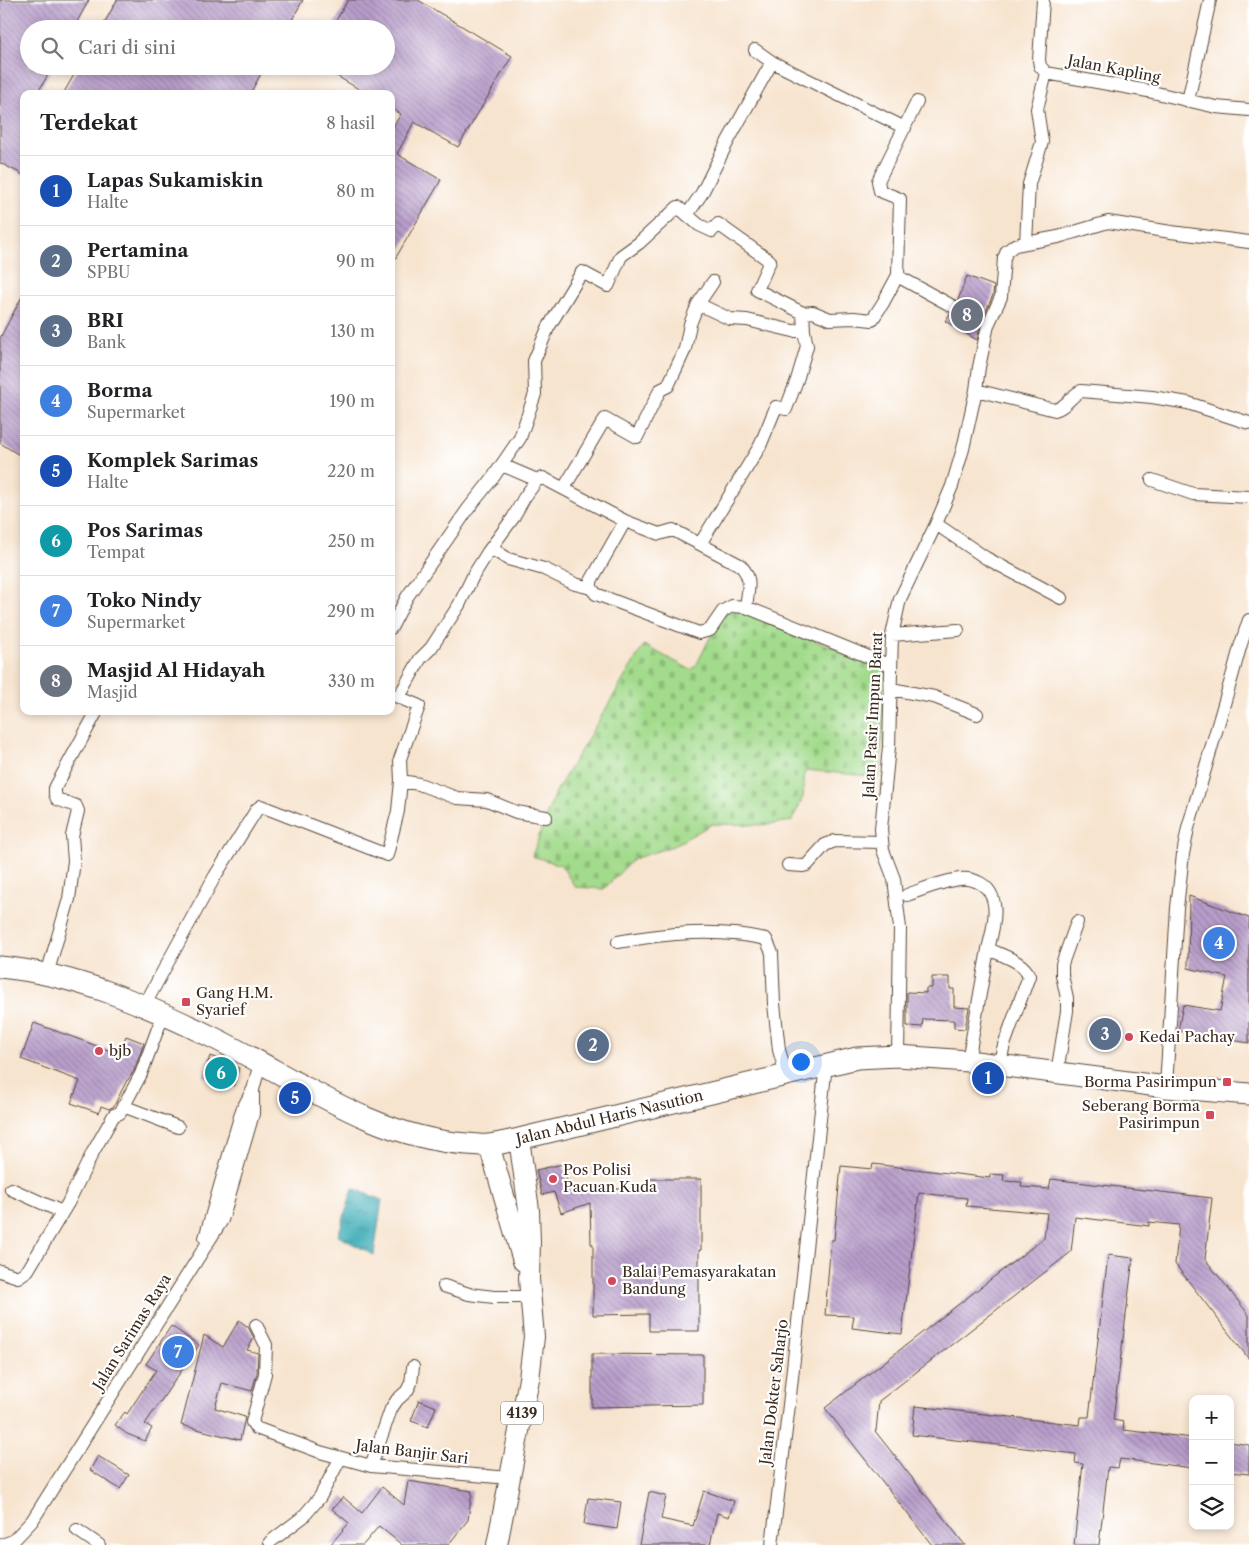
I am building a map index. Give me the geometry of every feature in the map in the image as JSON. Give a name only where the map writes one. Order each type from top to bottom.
[{"type":"highway","name":"Jalan Abdul Haris Nasution","points":[[0,967],[23,969],[74,981],[144,1006],[214,1038],[316,1094],[382,1124],[451,1143],[489,1145],[519,1139],[857,1058],[898,1056],[968,1061],[1166,1087],[1249,1094]]},
{"type":"main road","name":"4139","points":[[497,1545],[529,1379],[534,1337],[530,1288],[529,1210],[519,1139]]},
{"type":"main road","name":"4139","points":[[489,1145],[530,1288]]},
{"type":"street","name":"Jalan Kapling","points":[[1043,0],[1039,60],[1040,66],[1046,72],[1148,91],[1216,107],[1249,110]]},
{"type":"street","points":[[1188,101],[1210,0]]},
{"type":"street","points":[[755,50],[772,62],[905,128]]},
{"type":"street","points":[[688,215],[702,193],[728,141],[772,62]]},
{"type":"street","points":[[1026,242],[1029,184],[1042,142],[1037,109],[1046,72]]},
{"type":"street","points":[[395,620],[407,597],[520,438],[535,394],[534,361],[548,328],[582,272],[608,286],[620,256],[639,243],[678,207],[699,225],[712,231],[718,224],[770,261],[757,290],[803,313],[814,312],[830,318],[872,320],[884,303],[898,275],[900,199],[880,191],[878,181],[917,102]]},
{"type":"street","name":"Jalan Pasir Impun Barat","points":[[898,1056],[900,928],[894,879],[882,842],[881,829],[889,747],[892,635],[900,599],[952,486],[976,390],[985,323],[1001,297],[1004,258],[1008,251],[1016,245],[1058,237],[1108,222],[1249,242]]},
{"type":"street","points":[[898,275],[900,278],[954,307]]},
{"type":"street","points":[[564,488],[605,419],[636,437],[660,390],[668,386],[685,348],[690,324],[698,304],[713,282]]},
{"type":"street","points":[[698,304],[730,319],[747,320],[792,331],[804,331]]},
{"type":"street","points":[[700,544],[760,446],[776,408],[786,409],[804,360],[807,346],[803,313]]},
{"type":"street","points":[[976,390],[1055,410],[1062,408],[1077,392],[1081,391],[1152,397],[1188,402],[1249,423]]},
{"type":"street","points":[[502,465],[537,480]]},
{"type":"street","points":[[144,1006],[215,876],[257,808],[261,806],[266,807],[387,854],[398,811],[401,781],[400,759],[419,706],[395,696],[420,659],[432,648],[459,605],[473,576],[537,480],[542,478],[625,521],[658,534],[673,530],[740,565],[747,572],[749,581],[746,607]]},
{"type":"street","points":[[1152,480],[1193,494],[1249,497]]},
{"type":"street","points":[[591,588],[591,581],[625,521]]},
{"type":"street","points":[[936,524],[986,558],[1061,598]]},
{"type":"street","points":[[491,548],[508,559],[544,569],[575,584],[591,588],[596,594],[699,633],[710,630],[723,611],[732,606],[746,607],[891,666]]},
{"type":"street","points":[[1166,1087],[1177,908],[1183,854],[1188,828],[1249,620]]},
{"type":"street","points":[[892,635],[958,630]]},
{"type":"street","points":[[891,689],[934,697],[977,714]]},
{"type":"street","points":[[47,974],[69,899],[74,861],[72,836],[78,811],[76,806],[57,799],[55,794],[56,788],[95,715]]},
{"type":"street","points":[[401,781],[419,784],[457,798],[487,800],[516,812],[546,817]]},
{"type":"street","points":[[788,865],[807,865],[825,845],[835,841],[882,842]]},
{"type":"street","points":[[908,895],[959,879],[970,879],[983,884],[991,894],[994,902],[994,923],[968,1061]]},
{"type":"street","points":[[1057,1073],[1067,1011],[1062,964],[1077,922]]},
{"type":"street","points":[[618,942],[690,932],[741,933],[766,938],[772,952],[774,1004],[779,1050],[786,1074]]},
{"type":"street","points":[[988,949],[1020,966],[1026,970],[1029,976],[1004,1044],[999,1065]]},
{"type":"street","points":[[0,1271],[18,1277],[28,1270],[62,1212],[114,1115],[120,1113],[141,1074],[163,1015]]},
{"type":"street","points":[[199,1255],[242,1110],[253,1090],[260,1063]]},
{"type":"street","name":"Jalan Dokter Saharjo","points":[[772,1545],[790,1405],[826,1064]]},
{"type":"street","name":"Jalan Sarimas Raya","points":[[2,1545],[13,1541],[32,1520],[222,1220],[253,1114],[253,1090]]},
{"type":"street","points":[[123,1106],[178,1128]]},
{"type":"street","points":[[11,1189],[62,1212]]},
{"type":"street","points":[[444,1286],[477,1295],[494,1297],[530,1288]]},
{"type":"street","name":"Jalan Banjir Sari","points":[[256,1325],[266,1345],[265,1374],[252,1422],[256,1428],[340,1459],[371,1466],[510,1478]]},
{"type":"street","points":[[371,1466],[391,1409],[397,1400],[408,1391],[413,1366]]},
{"type":"street","points":[[270,1542],[303,1517],[320,1497],[340,1459]]},
{"type":"street","points":[[77,1530],[100,1545]]},
{"type":"green space","points":[[734,611],[745,613],[885,668],[879,777],[805,770],[803,797],[792,821],[762,825],[712,824],[673,846],[633,859],[604,889],[575,887],[561,865],[532,856],[554,795],[644,645],[691,670],[697,664],[722,613]]},
{"type":"water","points":[[353,1188],[382,1200],[374,1255],[338,1236]]},
{"type":"building","points":[[0,0],[89,0],[78,20],[20,20],[20,75],[48,75],[39,90],[20,90],[20,173],[0,163]]},
{"type":"building","points":[[117,0],[303,0],[292,20],[106,20]]},
{"type":"building","points":[[348,0],[418,0],[512,56],[458,147],[414,122],[397,154],[441,180],[395,259],[395,124],[401,114],[395,110],[395,90],[360,90],[335,75],[395,75],[395,20],[336,20]]},
{"type":"building","points":[[74,75],[260,75],[252,90],[65,90]]},
{"type":"building","points":[[967,276],[994,286],[993,295],[981,322],[977,340],[945,321],[950,314],[958,314],[961,310],[961,303],[958,300]]},
{"type":"building","points":[[20,300],[20,456],[0,443],[0,338]]},
{"type":"building","points":[[1189,896],[1249,918],[1249,1043],[1178,1031],[1183,1005],[1220,1011],[1227,977],[1188,968]]},
{"type":"building","points":[[932,977],[950,977],[950,989],[954,989],[954,1007],[969,1008],[965,1029],[954,1028],[954,1020],[923,1019],[922,1027],[907,1026],[907,992],[926,993],[926,988],[932,988]]},
{"type":"building","points":[[34,1023],[119,1054],[126,1036],[144,1043],[134,1071],[127,1080],[114,1106],[109,1109],[101,1106],[99,1113],[71,1103],[80,1081],[21,1059]]},
{"type":"building","points":[[210,1056],[239,1068],[234,1086],[204,1077]]},
{"type":"building","points":[[563,1164],[569,1189],[647,1189],[647,1179],[701,1179],[699,1331],[649,1331],[649,1314],[593,1315],[593,1244],[591,1244],[590,1203],[561,1213],[554,1192],[542,1195],[536,1170]]},
{"type":"building","points":[[873,1164],[990,1178],[990,1174],[1004,1175],[1003,1181],[1022,1182],[1021,1187],[1049,1189],[1051,1179],[1212,1198],[1205,1259],[1249,1315],[1249,1359],[1175,1264],[1179,1225],[1149,1222],[1149,1226],[1075,1217],[1071,1252],[879,1401],[875,1431],[965,1545],[932,1545],[825,1408],[1044,1238],[1047,1213],[966,1206],[967,1198],[919,1193],[902,1334],[852,1328],[854,1316],[825,1315],[831,1240],[834,1240],[841,1166],[872,1169]]},
{"type":"building","points":[[1108,1255],[1133,1258],[1113,1420],[1124,1422],[1123,1430],[1189,1438],[1189,1468],[1120,1459],[1118,1468],[1108,1467],[1099,1545],[1074,1545],[1083,1464],[1075,1463],[1076,1454],[912,1435],[915,1406],[1080,1425],[1081,1417],[1089,1417]]},
{"type":"building","points":[[239,1320],[248,1327],[254,1338],[247,1350],[258,1353],[257,1373],[252,1391],[222,1383],[215,1408],[245,1417],[240,1440],[181,1425],[204,1335],[223,1347]]},
{"type":"building","points":[[171,1326],[199,1345],[145,1424],[152,1428],[145,1441],[127,1434],[115,1425],[125,1412],[127,1414],[156,1370],[146,1364]]},
{"type":"building","points":[[592,1354],[703,1355],[703,1405],[592,1407]]},
{"type":"building","points":[[419,1400],[436,1407],[428,1427],[411,1421]]},
{"type":"building","points":[[1234,1443],[1249,1445],[1249,1474],[1234,1472]]},
{"type":"building","points":[[98,1456],[129,1475],[120,1489],[90,1470]]},
{"type":"building","points":[[408,1481],[472,1491],[468,1520],[448,1545],[402,1545],[379,1526],[363,1545],[330,1545],[349,1523],[332,1509],[343,1497],[362,1513],[382,1487],[404,1505]]},
{"type":"building","points":[[704,1491],[734,1501],[729,1517],[717,1513],[710,1545],[639,1545],[649,1492],[666,1496],[661,1519],[693,1526]]},
{"type":"building","points":[[588,1498],[621,1502],[617,1529],[584,1524]]},
{"type":"tunnel","points":[[954,307],[982,322]]},
{"type":"place","name":"Masjid Al Hidayah","points":[[967,315]]},
{"type":"place","name":"Borma","points":[[1219,943]]},
{"type":"place","name":"Gang H.M. Syarief","points":[[186,1002]]},
{"type":"place","name":"BRI","points":[[1105,1034]]},
{"type":"place","name":"Kedai Pachay","points":[[1129,1037]]},
{"type":"place","name":"Pertamina","points":[[593,1045]]},
{"type":"place","name":"bjb","points":[[99,1051]]},
{"type":"place","name":"Pos Sarimas","points":[[221,1073]]},
{"type":"place","name":"Lapas Sukamiskin","points":[[988,1078]]},
{"type":"place","name":"Borma Pasirimpun","points":[[1227,1082]]},
{"type":"place","name":"Komplek Sarimas","points":[[295,1098]]},
{"type":"place","name":"Seberang Borma Pasirimpun","points":[[1210,1115]]},
{"type":"place","name":"Pos Polisi Pacuan Kuda","points":[[553,1179]]},
{"type":"place","name":"Balai Pemasyarakatan Bandung","points":[[612,1281]]},
{"type":"place","name":"Toko Nindy","points":[[178,1352]]}]
